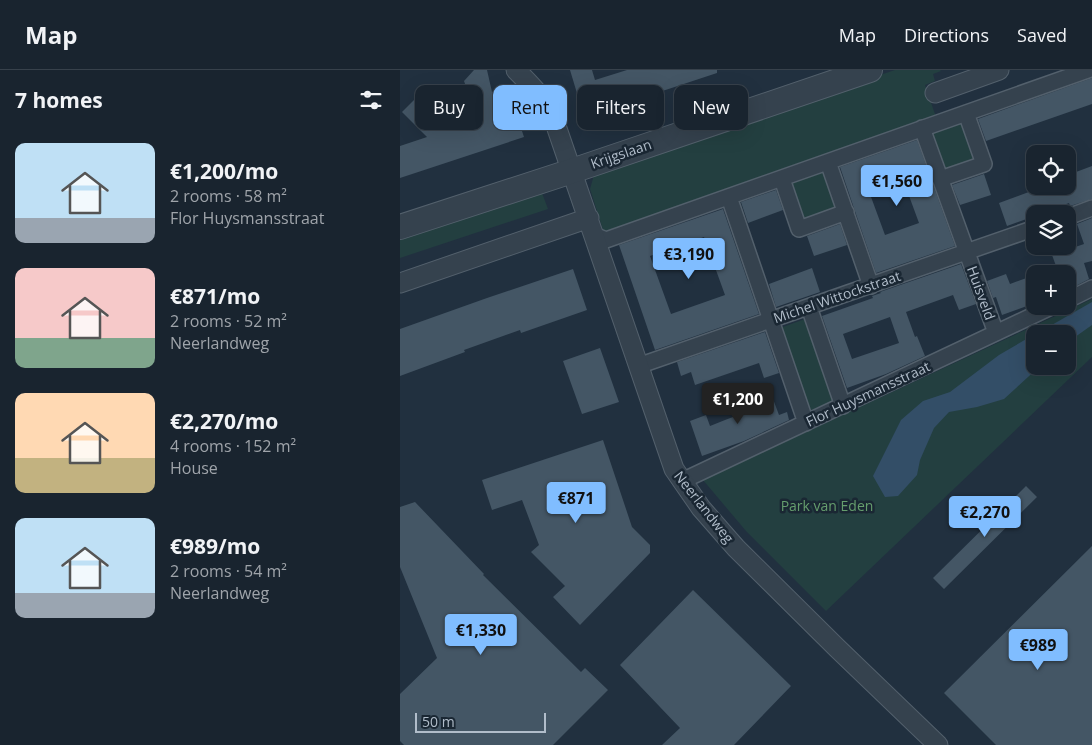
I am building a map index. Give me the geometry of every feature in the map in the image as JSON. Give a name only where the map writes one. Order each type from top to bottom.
[{"type":"street","name":"Neerlandweg","points":[[516,70],[537,90],[546,102],[553,117],[674,469],[701,508],[736,548],[938,745]]},
{"type":"street","name":"Krijgslaan","points":[[400,228],[870,70]]},
{"type":"street","points":[[935,93],[999,70]]},
{"type":"street","points":[[400,283],[591,227],[606,240],[1088,70]]},
{"type":"street","points":[[940,179],[984,164],[966,113]]},
{"type":"street","name":"Huisveld","points":[[922,128],[996,333]]},
{"type":"street","points":[[828,162],[871,286]]},
{"type":"street","points":[[782,179],[799,229],[846,212]]},
{"type":"street","points":[[729,197],[806,423]]},
{"type":"street","points":[[1076,214],[1092,208]]},
{"type":"street","name":"Michel Wittockstraat","points":[[638,366],[1026,231]]},
{"type":"street","points":[[1076,296],[1092,288]]},
{"type":"street","points":[[809,307],[842,406]]},
{"type":"street","name":"Flor Huysmansstraat","points":[[682,481],[1034,315]]},
{"type":"green space","points":[[895,70],[941,71],[933,74],[935,81],[925,85],[936,117],[604,233],[590,189],[594,175],[603,167],[714,130],[748,130],[748,119]]},
{"type":"green space","points":[[963,119],[977,160],[942,173],[928,132]]},
{"type":"green space","points":[[824,168],[838,208],[803,221],[789,181]]},
{"type":"green space","points":[[542,193],[548,209],[400,258],[400,240]]},
{"type":"green space","name":"Park van Eden","points":[[1092,299],[1092,357],[1076,372],[1076,325],[1036,325],[1058,315],[1076,315],[1076,306]]},
{"type":"green space","points":[[805,319],[835,401],[809,411],[780,328]]},
{"type":"green space","name":"Park van Eden","points":[[1026,330],[1026,375],[1073,375],[826,611],[746,531],[703,480]]},
{"type":"water","points":[[1092,302],[1092,325],[1076,336],[1076,325],[1052,325],[1069,315],[1076,315],[1076,311]]},
{"type":"water","points":[[1026,339],[1026,375],[1030,375],[1004,399],[977,407],[949,412],[934,428],[920,460],[917,475],[898,496],[885,497],[873,476],[901,420],[923,401],[950,392],[999,355]]},
{"type":"building","points":[[474,70],[487,70],[493,92],[493,130],[522,130],[524,137],[400,178],[400,146],[427,137],[420,130],[483,130],[483,85],[465,85],[464,81]]},
{"type":"building","points":[[570,70],[592,70],[595,80],[627,70],[717,70],[717,73],[681,85],[674,85],[674,87],[664,91],[664,85],[577,85],[577,93]]},
{"type":"building","points":[[1092,78],[1092,104],[986,141],[978,119]]},
{"type":"building","points":[[415,99],[415,125],[402,112]]},
{"type":"building","points":[[917,140],[955,246],[876,273],[840,167]],"holes":[[[901,174],[919,223],[885,235],[867,186]]]},
{"type":"building","points":[[1092,166],[1092,199],[1073,205],[1070,205],[1069,203],[1064,205],[1026,205],[1026,219],[1007,226],[999,203],[1026,193],[1026,195],[1076,195],[1076,172]]},
{"type":"building","points":[[984,174],[991,195],[960,205],[952,185]]},
{"type":"building","points":[[776,190],[783,210],[748,223],[741,202]]},
{"type":"building","points":[[723,209],[759,314],[655,350],[619,245]],"holes":[[[704,237],[725,295],[671,314],[650,256]]]},
{"type":"building","points":[[1092,218],[1092,261],[1084,263],[1089,279],[1076,286],[1076,265],[1056,265],[1052,255],[1076,255],[1076,247],[1084,244],[1077,224]]},
{"type":"building","points":[[840,224],[847,245],[814,256],[807,236]]},
{"type":"building","points":[[961,264],[976,304],[959,310],[953,295],[906,312],[915,337],[917,336],[925,356],[886,374],[847,388],[822,316],[873,298],[872,296]],"holes":[[[890,317],[899,343],[852,359],[843,334]]]},
{"type":"building","points":[[812,268],[820,292],[776,307],[769,284]]},
{"type":"building","points":[[573,269],[587,310],[521,333],[520,330],[400,376],[400,329]]},
{"type":"building","points":[[1006,274],[1010,284],[1026,278],[1026,306],[1002,315],[996,297],[993,298],[987,281]]},
{"type":"building","points":[[765,332],[779,373],[764,378],[759,363],[695,385],[691,372],[681,376],[677,362]]},
{"type":"building","points":[[600,348],[619,402],[582,414],[563,361]]},
{"type":"building","points":[[770,391],[779,415],[787,412],[789,420],[744,441],[702,456],[690,421],[706,415],[710,426],[741,414],[738,407],[754,401],[753,397]]},
{"type":"building","points":[[603,440],[632,527],[650,545],[650,553],[580,625],[553,597],[565,586],[531,552],[539,545],[522,500],[492,510],[482,480]]},
{"type":"building","points":[[1026,486],[1037,497],[944,589],[933,578]]},
{"type":"building","points":[[415,502],[483,575],[581,672],[585,668],[608,690],[553,745],[404,745],[400,741],[400,694],[437,658],[400,567],[400,507]]},
{"type":"building","points":[[1092,546],[1092,745],[996,745],[944,693]]},
{"type":"building","points":[[693,590],[791,686],[734,745],[662,745],[680,728],[620,665]]}]
